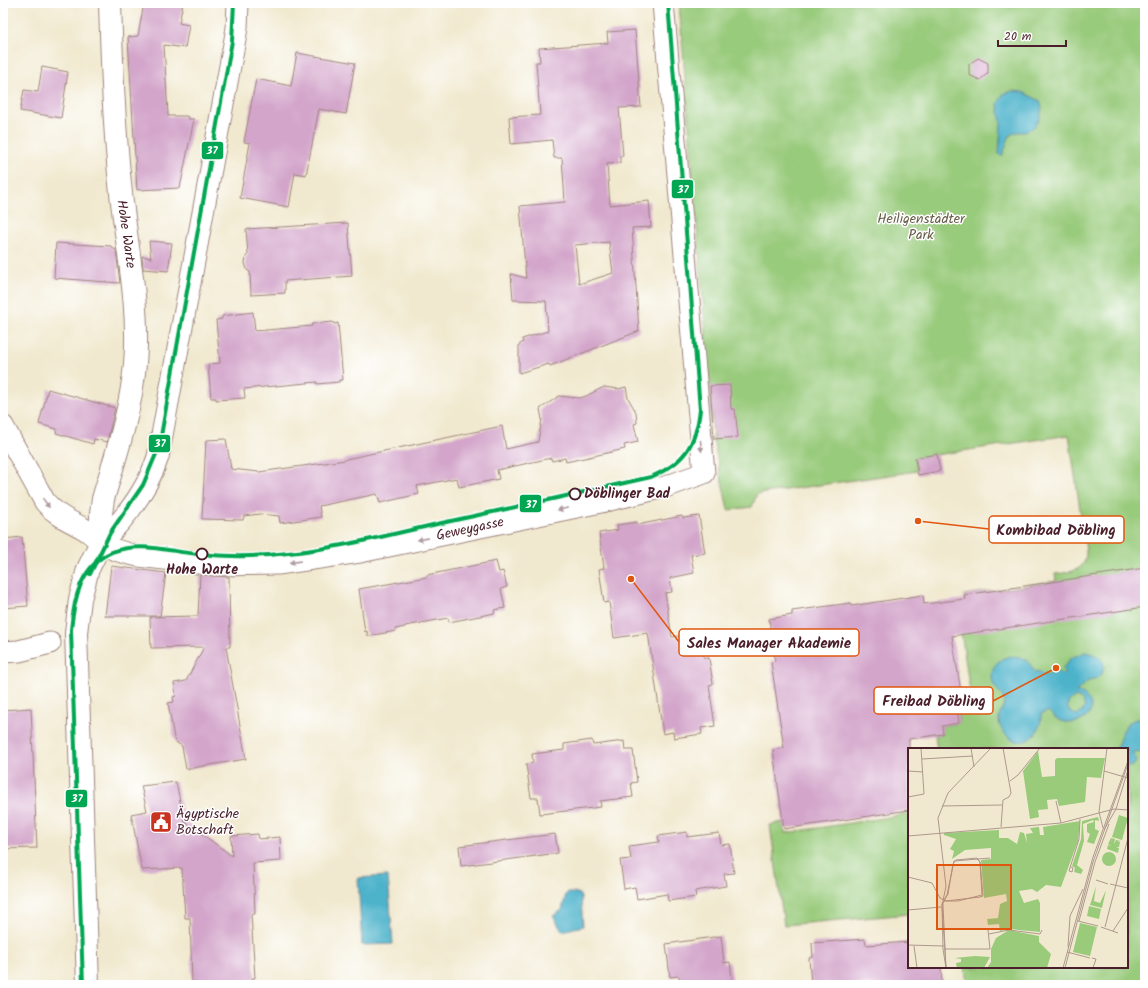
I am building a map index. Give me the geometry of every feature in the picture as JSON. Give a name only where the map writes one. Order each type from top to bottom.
[{"type":"street","name":"Hohe Warte","points":[[88,985],[76,633],[80,599],[88,569],[101,542],[100,514],[102,499],[130,402],[135,364],[136,333],[134,296],[117,160],[110,3]]},
{"type":"street","points":[[3,426],[45,502],[53,512],[86,530],[101,542],[124,518],[144,489],[158,457],[236,35],[238,3]]},
{"type":"street","name":"Geweygasse","points":[[101,542],[109,547],[139,556],[215,565],[278,564],[360,552],[601,502],[665,487],[704,474],[663,3]]},
{"type":"street","points":[[3,652],[19,651],[50,643]]},
{"type":"green space","name":"Heiligenstädter Park","points":[[679,3],[1145,3],[1145,985],[1111,982],[1103,985],[967,985],[965,968],[1128,968],[1128,748],[937,748],[935,736],[943,734],[942,726],[959,723],[958,714],[973,712],[960,625],[968,623],[964,595],[1056,581],[1055,574],[1073,571],[1084,562],[1086,550],[1069,435],[915,458],[917,471],[757,494],[752,507],[728,510],[713,439]]},
{"type":"green space","points":[[908,814],[908,914],[784,925],[770,825],[783,822],[785,833]]},
{"type":"water","points":[[1012,91],[1023,92],[1040,101],[1042,106],[1040,118],[1034,127],[1025,132],[1016,132],[1010,135],[1002,156],[999,154],[1001,123],[998,104],[1003,94]]},
{"type":"water","points":[[1085,652],[1090,653],[1101,659],[1104,666],[1103,671],[1097,678],[1088,682],[1076,691],[1086,697],[1091,705],[1090,712],[1086,718],[1078,722],[1069,723],[1058,719],[1048,711],[1041,714],[1040,725],[1030,739],[1019,742],[1007,736],[1001,728],[999,721],[999,716],[1004,705],[1004,701],[992,680],[995,665],[1004,658],[1015,656],[1021,657],[1027,661],[1035,672],[1038,671],[1042,674],[1047,674],[1056,671],[1062,674],[1065,672],[1062,669],[1071,658]],"holes":[[[1076,697],[1082,700],[1085,706],[1082,712],[1076,715],[1070,712],[1067,706],[1070,700]]]},
{"type":"water","points":[[1137,719],[1145,719],[1145,752],[1132,753],[1135,756],[1136,762],[1133,766],[1128,767],[1128,748],[1116,748],[1121,735],[1132,721]]},
{"type":"water","points":[[388,876],[393,944],[362,945],[358,878]]},
{"type":"water","points":[[578,893],[581,897],[583,926],[562,931],[553,916],[562,910],[566,894]]},
{"type":"building","points":[[144,3],[183,3],[179,23],[189,25],[185,48],[164,45],[168,116],[187,116],[188,119],[194,119],[180,188],[137,190],[128,37],[138,36]]},
{"type":"building","points":[[635,30],[641,107],[619,108],[623,156],[620,156],[620,163],[607,164],[610,205],[649,201],[651,227],[632,228],[639,331],[550,366],[549,364],[519,373],[519,345],[523,342],[522,339],[548,331],[546,301],[513,300],[511,274],[526,278],[520,206],[565,202],[562,158],[554,158],[552,140],[511,144],[509,117],[540,115],[536,62],[540,62],[539,48],[608,43],[607,32]],"holes":[[[609,242],[613,273],[579,284],[575,245]]]},
{"type":"building","points":[[297,53],[355,63],[346,114],[319,109],[306,175],[295,173],[289,207],[240,198],[250,143],[244,142],[256,79],[291,86]]},
{"type":"building","points":[[978,58],[988,63],[988,73],[980,80],[969,75],[969,64]]},
{"type":"building","points":[[42,67],[68,72],[61,118],[20,111],[24,90],[38,92]]},
{"type":"building","points":[[348,223],[352,276],[285,281],[285,293],[251,295],[250,272],[247,270],[245,263],[248,254],[246,229]]},
{"type":"building","points":[[149,241],[172,243],[168,271],[143,269],[142,256],[151,258]]},
{"type":"building","points":[[56,243],[111,246],[116,250],[120,283],[54,278]]},
{"type":"building","points":[[253,312],[255,331],[312,326],[312,324],[338,323],[343,380],[339,380],[339,382],[317,384],[317,382],[244,389],[245,398],[216,400],[216,398],[211,398],[208,364],[220,363],[216,320],[222,319],[222,316]]},
{"type":"building","points":[[730,385],[731,409],[735,409],[738,437],[714,439],[710,386]]},
{"type":"building","points":[[604,387],[618,389],[626,387],[628,398],[636,412],[637,423],[634,424],[638,442],[624,445],[625,449],[566,462],[565,458],[552,461],[551,458],[497,470],[499,479],[459,487],[457,478],[417,486],[419,494],[380,503],[377,494],[319,506],[321,517],[280,523],[279,516],[260,514],[244,516],[243,520],[202,519],[206,440],[226,439],[231,469],[259,472],[346,460],[502,426],[506,449],[538,442],[542,419],[540,409],[559,396],[580,398]]},
{"type":"building","points":[[48,389],[115,408],[107,442],[94,439],[93,444],[56,433],[57,429],[39,424]]},
{"type":"building","points":[[937,454],[940,471],[918,475],[915,458]]},
{"type":"building","points":[[682,516],[683,518],[699,516],[705,553],[691,555],[694,573],[670,578],[672,592],[665,593],[672,637],[700,633],[704,658],[709,658],[713,684],[709,685],[715,726],[701,728],[702,734],[674,738],[673,732],[663,734],[648,633],[614,638],[609,602],[604,603],[599,569],[604,568],[599,533],[618,530],[617,525],[637,522],[637,525]]},
{"type":"building","points":[[22,537],[28,606],[3,608],[3,539]]},
{"type":"building","points":[[496,561],[499,572],[503,571],[507,587],[501,589],[505,608],[494,610],[495,613],[449,622],[448,618],[405,626],[395,629],[396,631],[368,636],[367,631],[365,632],[359,589],[427,577],[427,575]]},
{"type":"building","points":[[111,566],[166,573],[160,616],[105,616]]},
{"type":"building","points":[[1145,568],[1145,607],[952,636],[961,692],[955,693],[959,723],[942,726],[943,734],[909,739],[908,810],[784,829],[773,750],[784,748],[771,662],[775,661],[769,619],[792,615],[792,611],[851,603],[851,606],[923,595],[924,604],[965,599],[964,595]]},
{"type":"building","points":[[200,575],[229,577],[230,647],[226,647],[246,759],[186,769],[182,746],[177,743],[174,738],[168,703],[174,702],[173,697],[176,696],[174,683],[186,681],[204,647],[151,648],[150,617],[198,616]]},
{"type":"building","points":[[31,708],[37,848],[3,849],[3,710]]},
{"type":"building","points":[[592,740],[593,745],[624,741],[625,750],[633,750],[637,782],[631,783],[633,797],[600,801],[601,807],[540,814],[538,798],[531,798],[526,764],[533,763],[532,754],[564,750],[564,744]]},
{"type":"building","points":[[176,782],[184,821],[232,856],[231,836],[258,834],[259,839],[280,837],[281,861],[253,863],[255,914],[251,914],[255,978],[252,978],[252,985],[197,985],[196,982],[192,982],[190,918],[185,918],[182,868],[142,870],[131,814],[147,811],[141,786]]},
{"type":"building","points":[[687,832],[687,837],[719,833],[721,845],[730,844],[734,873],[724,874],[726,886],[695,891],[696,897],[668,901],[667,894],[637,899],[635,887],[624,889],[620,860],[631,859],[629,846],[659,842],[658,836]]},
{"type":"building","points":[[555,834],[558,853],[461,866],[459,846]]},
{"type":"building","points":[[721,936],[724,963],[730,962],[733,985],[681,985],[679,976],[670,977],[666,944]]},
{"type":"building","points":[[865,939],[866,945],[908,942],[908,968],[941,968],[942,985],[811,985],[809,958],[813,957],[812,943]]},
{"type":"transit line","name":"37","points":[[90,574],[110,533],[143,485],[159,447],[232,41],[234,3]]},
{"type":"transit line","name":"37","points":[[83,985],[71,630],[74,607],[81,585],[86,575],[101,558],[112,552],[133,547],[155,548],[209,555],[254,556],[307,551],[363,541],[651,477],[672,466],[680,459],[691,443],[695,433],[700,410],[668,3]]},
{"type":"place","name":"Döblinger Bad","points":[[575,494]]},
{"type":"place","name":"Kombibad Döbling","points":[[918,521]]},
{"type":"place","name":"Hohe Warte","points":[[202,554]]},
{"type":"place","name":"Sales Manager Akademie","points":[[631,579]]},
{"type":"place","name":"Freibad Döbling","points":[[1056,668]]},
{"type":"place","name":"Ägyptische Botschaft","points":[[161,822]]}]
